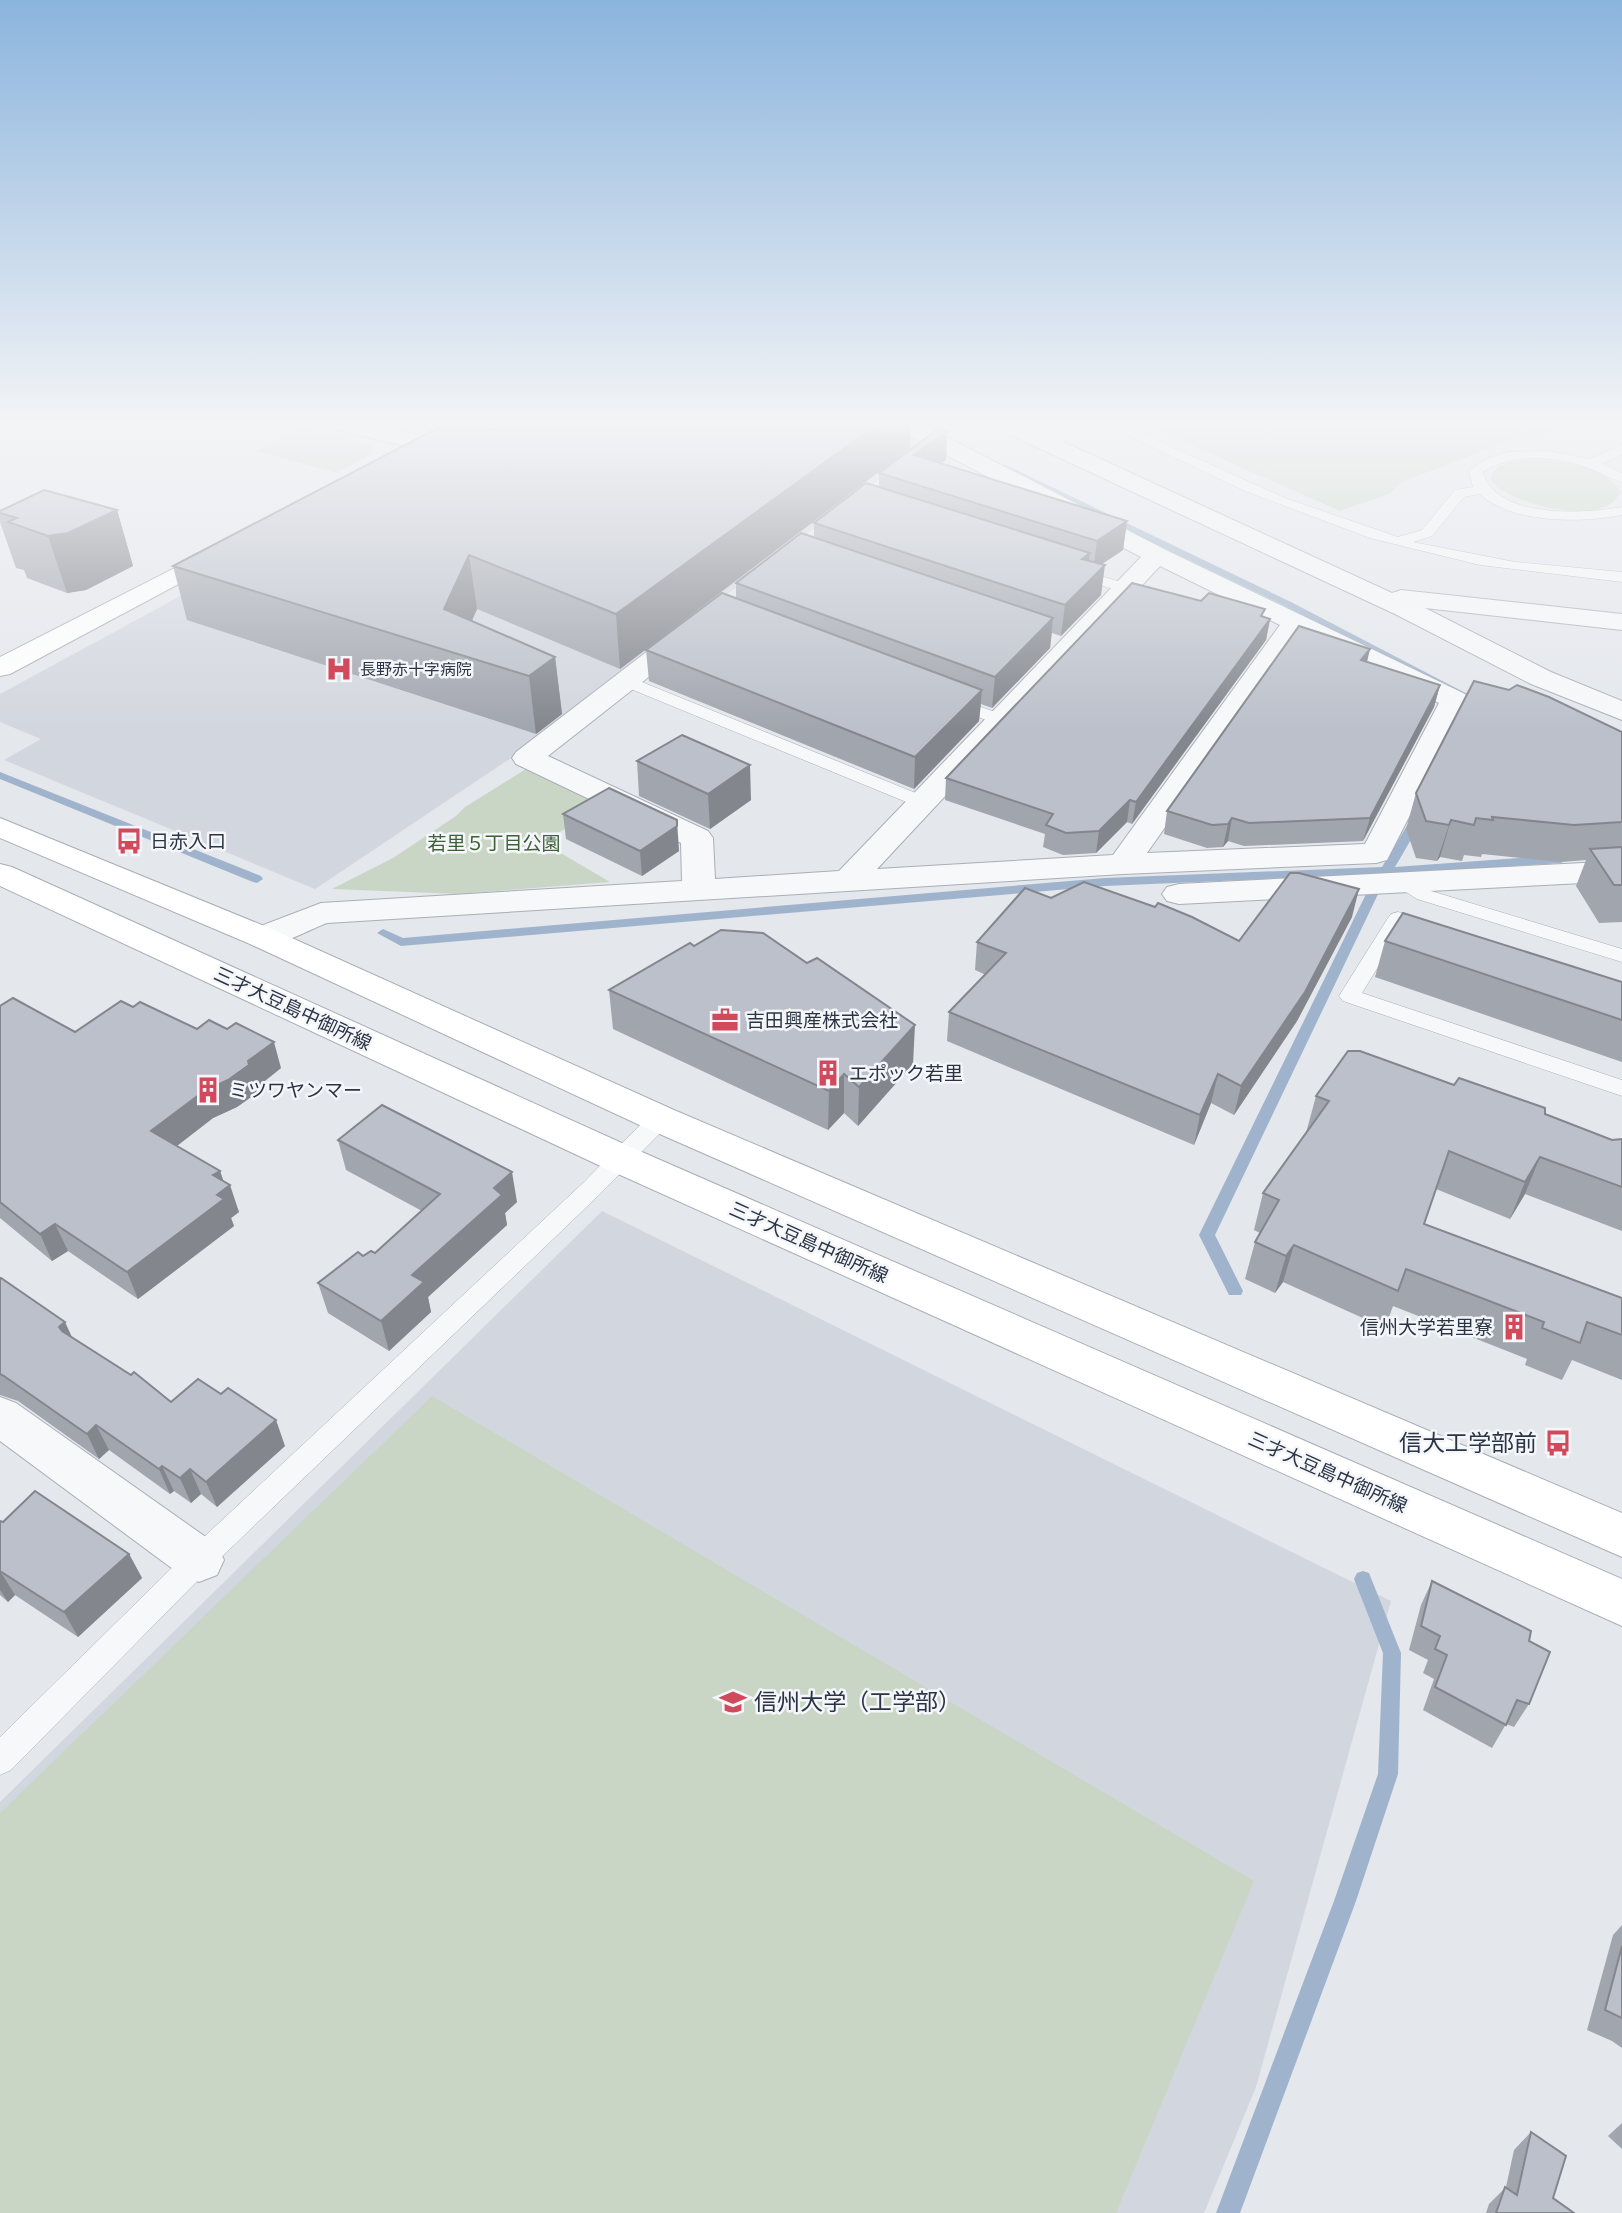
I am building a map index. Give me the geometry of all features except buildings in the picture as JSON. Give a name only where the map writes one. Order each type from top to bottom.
[{"type":"main road","points":[[4,663],[241,540]]},
{"type":"main road","points":[[0,827],[262,937],[660,1119],[1622,1536]]},
{"type":"main road","name":"三才大豆島中御所線","points":[[0,874],[621,1159],[1622,1603]]},
{"type":"street","points":[[262,937],[321,914],[1124,864],[1376,853],[1455,700],[1296,621],[1088,523]]},
{"type":"street","points":[[1219,523],[1375,595],[1541,678],[1622,711]]},
{"type":"street","points":[[849,880],[1000,720],[1063,645],[1157,555]]},
{"type":"street","points":[[1375,595],[1622,622]]},
{"type":"street","points":[[699,889],[697,838],[527,758],[704,621]]},
{"type":"street","points":[[1124,864],[1296,621]]},
{"type":"street","points":[[1179,894],[1622,871]]},
{"type":"street","points":[[0,1416],[199,1560]]},
{"type":"lane","points":[[1338,523],[1447,554],[1575,574],[1622,578]]},
{"type":"lane","points":[[1400,541],[1427,533],[1435,523]]},
{"type":"lane","points":[[1059,566],[1125,588]]},
{"type":"lane","points":[[627,681],[922,802]]},
{"type":"lane","points":[[935,696],[1000,720]]},
{"type":"lane","points":[[1402,883],[1423,895],[1622,956]]},
{"type":"lane","points":[[1398,918],[1350,996],[1622,1088]]},
{"type":"lane","points":[[0,1759],[199,1560],[660,1119]]},
{"type":"shaded area","name":"長野赤十字病院","points":[[315,523],[821,523],[511,758],[315,889],[4,760],[41,739],[0,722],[0,694]]},
{"type":"shaded area","name":"信州大学（工学部）","points":[[602,1211],[1391,1601],[1256,2087],[1204,2213],[0,2213],[0,1802]]},
{"type":"green space","name":"若里５丁目公園","points":[[526,769],[609,804],[542,842],[610,882],[459,894],[332,889],[393,858],[456,816],[465,807]]},
{"type":"green space","name":"信州大学（工学部）","points":[[432,1396],[1254,1881],[1116,2213],[0,2213],[0,1813]]},
{"type":"waterway","points":[[1120,523],[1288,604],[1468,697]]},
{"type":"waterway","points":[[0,775],[257,879]]},
{"type":"waterway","points":[[1386,871],[1417,819]]},
{"type":"waterway","points":[[1386,871],[1561,859]]},
{"type":"waterway","points":[[383,933],[401,942],[1105,882],[1386,871]]},
{"type":"waterway","points":[[1383,876],[1386,871]]},
{"type":"waterway","points":[[1235,1291],[1207,1235],[1374,890]]},
{"type":"waterway","points":[[1228,2213],[1345,1901],[1388,1774],[1392,1653],[1363,1579]]},
{"type":"place","name":"長野赤十字病院","points":[[339,669]]},
{"type":"place","name":"日赤入口","points":[[129,841]]},
{"type":"place","name":"吉田興産株式会社","points":[[725,1020]]},
{"type":"place","name":"エポック若里","points":[[828,1073]]},
{"type":"place","name":"ミツワヤンマー","points":[[208,1090]]},
{"type":"place","name":"信州大学若里寮","points":[[1514,1327]]},
{"type":"place","name":"信大工学部前","points":[[1558,1443]]},
{"type":"place","name":"信州大学（工学部）","points":[[733,1702]]}]
